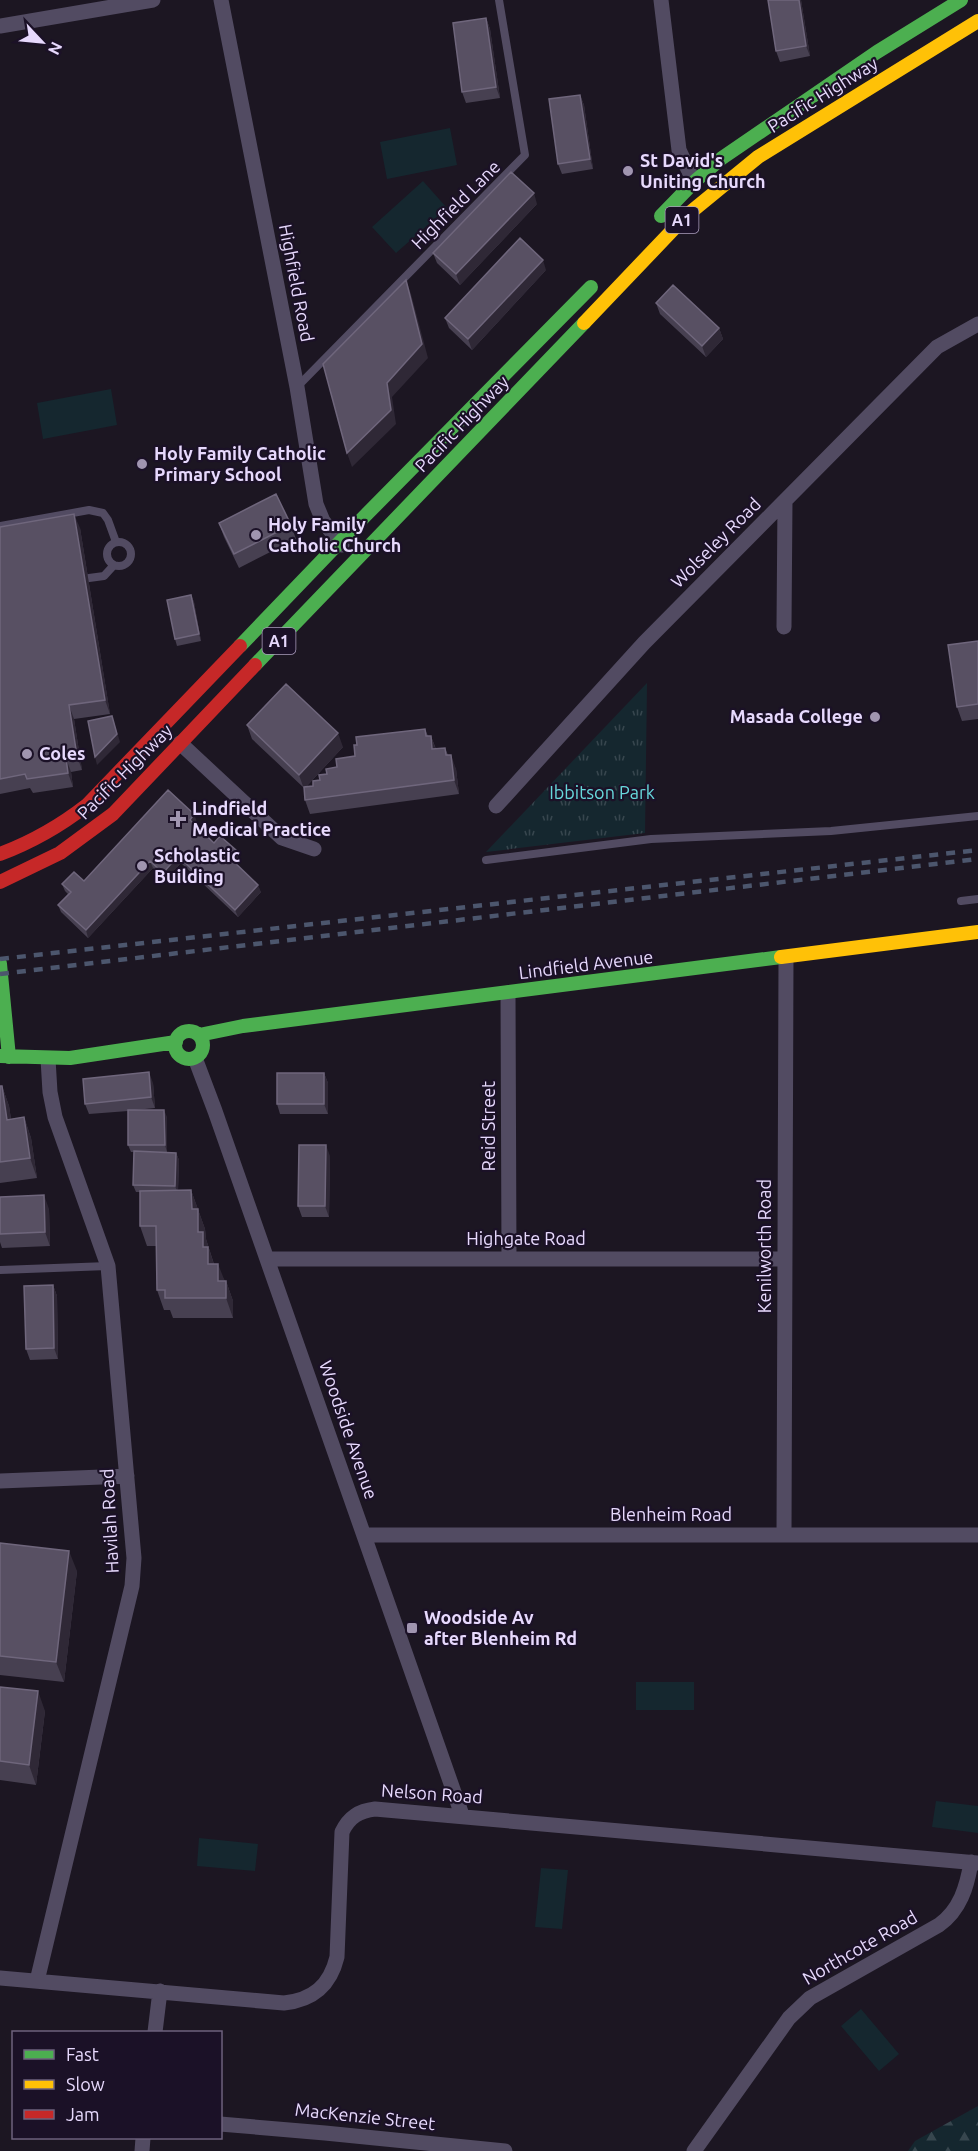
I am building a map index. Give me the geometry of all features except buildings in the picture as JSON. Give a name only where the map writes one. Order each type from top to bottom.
[{"type":"main road","name":"Pacific Highway","points":[[655,222],[694,182],[722,158],[858,64],[961,0]]},
{"type":"main road","name":"Pacific Highway","points":[[0,882],[35,868],[80,841],[113,814],[686,216],[734,175],[780,142],[978,21]]},
{"type":"main road","name":"Pacific Highway","points":[[0,854],[24,845],[83,809],[152,740],[339,542],[597,281]]},
{"type":"main road","name":"Lindfield Avenue","points":[[199,1035],[243,1026],[978,932]]},
{"type":"main road","points":[[0,964],[4,1057],[48,1059],[90,1056],[176,1042],[185,1032],[199,1035],[203,1046],[201,1053],[195,1058],[182,1057],[177,1051],[176,1042]]},
{"type":"street","points":[[0,26],[153,0]]},
{"type":"street","name":"Highfield Road","points":[[221,0],[297,387],[316,504],[322,521],[356,561]]},
{"type":"street","points":[[661,0],[679,150],[694,182]]},
{"type":"street","name":"Wolseley Road","points":[[496,806],[644,644],[936,347],[978,324]]},
{"type":"street","points":[[784,627],[785,501]]},
{"type":"street","points":[[180,743],[282,838],[314,849]]},
{"type":"street","name":"Kenilworth Road","points":[[784,1535],[786,958]]},
{"type":"street","name":"Reid Street","points":[[508,993],[509,1258]]},
{"type":"street","name":"Woodside Avenue","points":[[195,1058],[462,1815]]},
{"type":"street","name":"Havilah Road","points":[[37,1982],[132,1586],[134,1558],[108,1266],[55,1118],[50,1092],[48,1059]]},
{"type":"street","name":"Highgate Road","points":[[267,1258],[785,1259]]},
{"type":"street","points":[[0,1481],[127,1476]]},
{"type":"street","name":"Blenheim Road","points":[[364,1535],[978,1535]]},
{"type":"street","name":"Nelson Road","points":[[0,1978],[284,2003],[308,1998],[326,1982],[335,1964],[339,1943],[340,1840],[346,1823],[359,1812],[375,1809],[462,1815],[975,1863]]},
{"type":"street","name":"Northcote Road","points":[[694,2151],[789,2018],[810,1998],[939,1925],[950,1916],[960,1900],[975,1863]]},
{"type":"street","points":[[155,2031],[160,1991]]},
{"type":"street","name":"MacKenzie Street","points":[[222,2124],[505,2151]]},
{"type":"lane","name":"Highfield Lane","points":[[297,387],[525,155],[499,0]]},
{"type":"lane","points":[[0,526],[89,510],[103,513],[116,542]]},
{"type":"lane","points":[[116,542],[127,544],[132,554],[127,563],[122,566],[114,565],[108,560],[107,554],[111,544],[116,542]]},
{"type":"lane","points":[[89,578],[104,576],[114,565]]},
{"type":"lane","points":[[486,860],[651,839],[831,831],[978,816]]},
{"type":"lane","points":[[961,901],[978,899]]},
{"type":"lane","points":[[0,1270],[108,1266]]},
{"type":"green space","points":[[450,128],[457,165],[387,179],[380,142]]},
{"type":"green space","points":[[423,181],[447,208],[396,253],[372,227]]},
{"type":"green space","points":[[111,389],[117,425],[43,439],[37,403]]},
{"type":"green space","name":"Ibbitson Park","points":[[647,683],[645,833],[486,852]]},
{"type":"green space","points":[[636,1682],[694,1682],[694,1710],[636,1710]]},
{"type":"green space","points":[[936,1801],[978,1806],[978,1833],[932,1827]]},
{"type":"green space","points":[[199,1838],[258,1844],[255,1871],[197,1866]]},
{"type":"green space","points":[[541,1868],[568,1870],[562,1929],[535,1927]]},
{"type":"green space","points":[[861,2009],[899,2054],[879,2071],[841,2026]]},
{"type":"green space","points":[[978,2106],[978,2151],[908,2151],[915,2141]]},
{"type":"railway","points":[[0,959],[978,850]]},
{"type":"railway","points":[[0,974],[978,859]]},
{"type":"traffic: fast","points":[[661,216],[694,182],[722,158],[877,52],[961,0]]},
{"type":"traffic: fast","points":[[240,646],[591,287]]},
{"type":"traffic: fast","points":[[255,665],[584,323]]},
{"type":"traffic: fast","points":[[199,1035],[243,1026],[781,957]]},
{"type":"traffic: fast","points":[[0,964],[9,1057]]},
{"type":"traffic: fast","points":[[189,1031],[199,1035],[203,1045],[199,1055],[189,1059],[179,1055],[175,1045],[179,1035],[189,1031]]},
{"type":"traffic: fast","points":[[0,1056],[70,1058],[176,1042]]},
{"type":"traffic: slow","points":[[584,323],[686,216],[758,157],[978,21]]},
{"type":"traffic: slow","points":[[781,957],[978,932]]},
{"type":"traffic: jam","points":[[0,854],[45,833],[87,805],[240,646]]},
{"type":"traffic: jam","points":[[0,882],[60,853],[113,814],[255,665]]},
{"type":"place","name":"St David's Uniting Church","points":[[628,171]]},
{"type":"place","name":"Holy Family Catholic Primary School","points":[[142,464]]},
{"type":"place","name":"Holy Family Catholic Church","points":[[256,535]]},
{"type":"place","name":"Masada College","points":[[875,717]]},
{"type":"place","name":"Coles","points":[[27,754]]},
{"type":"place","name":"Lindfield Medical Practice","points":[[178,819]]},
{"type":"place","name":"Scholastic Building","points":[[142,866]]},
{"type":"place","name":"Woodside Av after Blenheim Rd","points":[[412,1628]]}]
